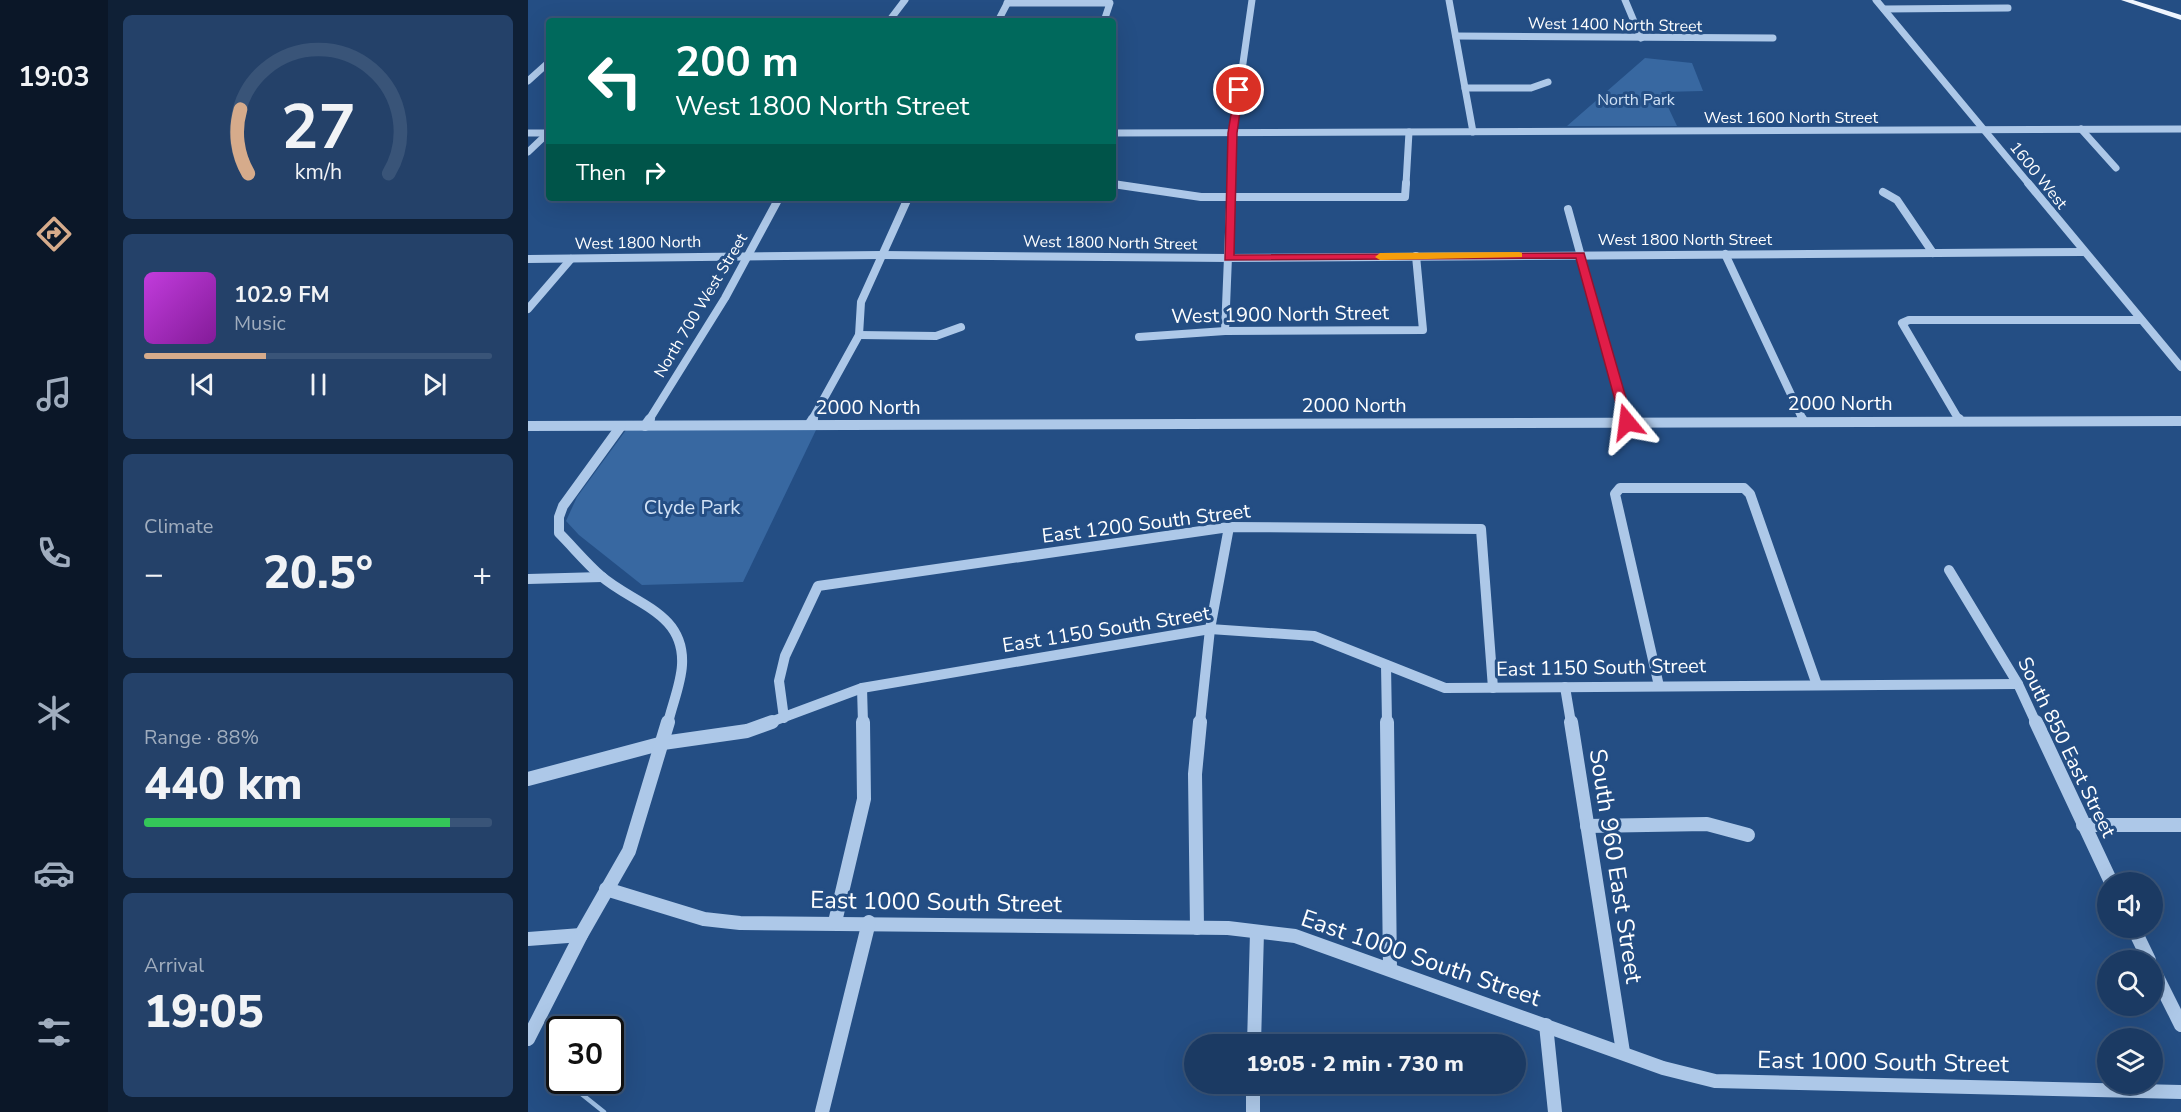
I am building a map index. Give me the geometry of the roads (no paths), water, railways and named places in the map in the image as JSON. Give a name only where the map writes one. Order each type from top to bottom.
[{"type":"main road","points":[[2125,0],[2181,18]]},
{"type":"street","points":[[891,18],[905,0]]},
{"type":"street","points":[[1225,331],[1233,133],[1252,0]]},
{"type":"street","points":[[1449,0],[1473,132]]},
{"type":"street","points":[[1625,0],[1641,38]]},
{"type":"street","name":"1600 West","points":[[1876,0],[1986,130],[2083,252],[2181,367]]},
{"type":"street","points":[[1000,18],[1008,2],[1110,3],[1105,18]]},
{"type":"street","points":[[1884,9],[2008,8]]},
{"type":"street","name":"West 1400 North Street","points":[[1456,36],[1773,38]]},
{"type":"street","points":[[528,81],[546,65]]},
{"type":"street","points":[[1465,88],[1532,88],[1548,82]]},
{"type":"street","points":[[2081,129],[2116,168]]},
{"type":"street","name":"West 1600 North Street","points":[[1116,133],[2181,129]]},
{"type":"street","points":[[1116,184],[1202,197],[1406,197],[1409,132]]},
{"type":"street","points":[[528,133],[546,133]]},
{"type":"street","points":[[528,152],[546,136]]},
{"type":"street","points":[[1883,192],[1897,200],[1933,253]]},
{"type":"street","name":"North 700 West Street","points":[[645,426],[725,298],[776,201]]},
{"type":"street","points":[[809,425],[859,335],[861,302],[907,201]]},
{"type":"street","points":[[1568,209],[1627,422]]},
{"type":"street","name":"West 1800 North Street","points":[[748,255],[1228,258],[2083,252]]},
{"type":"street","points":[[1725,254],[1803,421]]},
{"type":"street","name":"West 1800 North","points":[[528,259],[748,255]]},
{"type":"street","name":"West 1900 North Street","points":[[1139,338],[1225,331],[1423,330],[1416,256]]},
{"type":"street","points":[[528,309],[571,259]]},
{"type":"street","points":[[1960,421],[1902,322],[1909,320],[2140,320]]},
{"type":"street","points":[[859,335],[936,336],[961,327]]},
{"type":"street","name":"2000 North","points":[[528,426],[1803,421],[2181,422]]},
{"type":"street","points":[[528,1039],[606,888],[629,850],[663,743],[681,665],[678,634],[662,615],[602,577],[559,533],[559,517],[567,502],[621,426]]},
{"type":"street","points":[[1659,686],[1615,494],[1620,488],[1744,488],[1750,494],[1817,685]]},
{"type":"street","points":[[1197,928],[1195,774],[1210,629],[1228,526]]},
{"type":"street","name":"East 1200 South Street","points":[[784,718],[779,681],[785,656],[818,586],[1228,526],[1481,529],[1493,688]]},
{"type":"street","name":"South 850 East Street","points":[[1948,570],[2018,684],[2106,872]]},
{"type":"street","points":[[528,579],[602,577]]},
{"type":"street","name":"East 1150 South Street","points":[[528,779],[663,743],[747,731],[862,688],[1210,629],[1314,636],[1445,688],[2018,684]]},
{"type":"street","points":[[1386,665],[1390,969]]},
{"type":"street","name":"South 960 East Street","points":[[1565,687],[1623,1052]]},
{"type":"street","points":[[835,922],[864,799],[862,688]]},
{"type":"street","points":[[1587,826],[1707,824],[1748,835]]},
{"type":"street","points":[[2083,825],[2181,825]]},
{"type":"street","name":"East 1000 South Street","points":[[606,888],[704,919],[740,923],[869,922],[1197,928],[1295,936],[1671,1071],[1715,1081],[2181,1092]]},
{"type":"street","points":[[822,1112],[869,922]]},
{"type":"street","points":[[1254,1034],[1257,932]]},
{"type":"street","points":[[528,939],[581,935]]},
{"type":"street","points":[[2163,989],[2181,1025]]},
{"type":"street","points":[[1546,1025],[1555,1112]]},
{"type":"street","points":[[1253,1094],[1253,1112]]},
{"type":"waterway","points":[[582,1094],[604,1112]]},
{"type":"park label","name":"North Park","points":[[1636,99]]},
{"type":"park label","name":"Clyde Park","points":[[692,507]]}]
